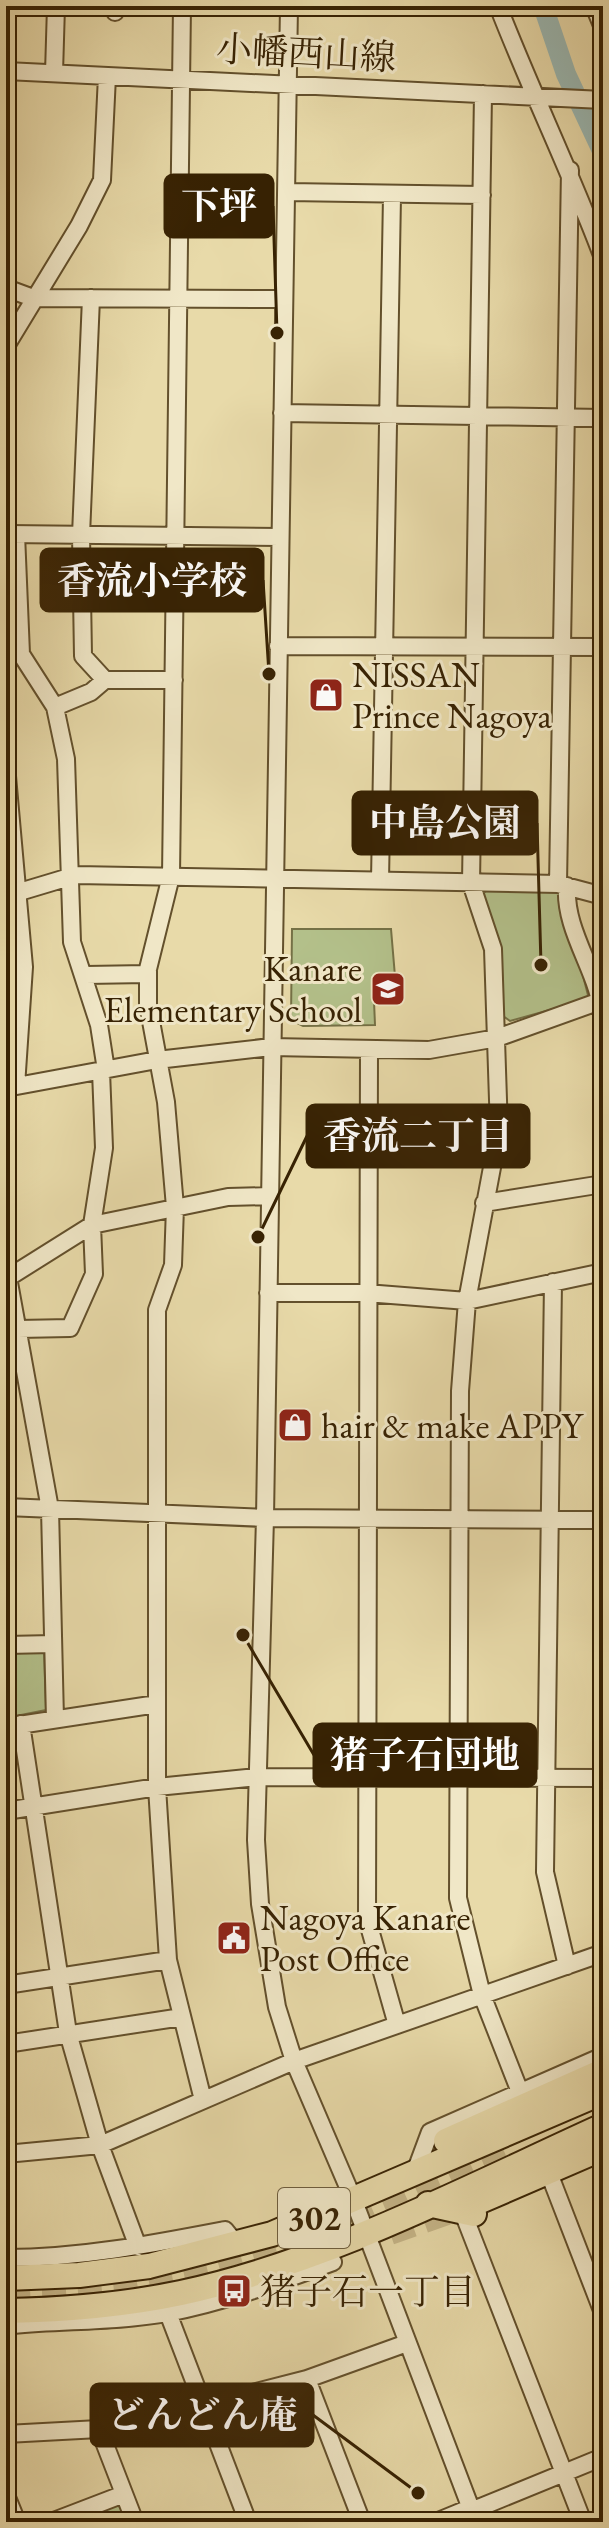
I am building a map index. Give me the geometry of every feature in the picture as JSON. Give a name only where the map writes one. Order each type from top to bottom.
[{"type":"highway","points":[[446,2141],[603,2071]]},
{"type":"highway","name":"302","points":[[6,2278],[38,2268],[140,2268],[237,2245],[354,2201],[603,2092]]},
{"type":"highway","name":"302","points":[[9,2318],[66,2316],[292,2269],[603,2126]]},
{"type":"highway","points":[[428,2204],[476,2208],[603,2148]]},
{"type":"street","points":[[54,73],[56,6]]},
{"type":"street","points":[[182,6],[171,876],[147,974],[148,1005],[166,1102],[175,1207],[173,1265],[157,1310],[157,1787],[168,1960],[203,2100]]},
{"type":"street","points":[[289,6],[265,1518],[257,1777],[260,1904],[277,2007],[294,2061],[354,2201],[472,2514]]},
{"type":"street","points":[[498,6],[570,170],[603,258]]},
{"type":"street","points":[[594,6],[603,28]]},
{"type":"street","name":"小幡西山線","points":[[6,71],[603,100]]},
{"type":"street","points":[[6,346],[79,226],[102,180],[107,76]]},
{"type":"street","points":[[483,94],[471,883],[493,949],[499,1130],[467,1301],[460,1391],[458,1898],[482,1995],[520,2092]]},
{"type":"street","points":[[570,170],[562,647],[562,885],[566,906],[602,1000],[603,1019]]},
{"type":"street","points":[[288,192],[482,195]]},
{"type":"street","points":[[380,881],[392,196]]},
{"type":"street","points":[[6,288],[33,298],[284,299]]},
{"type":"street","points":[[91,298],[81,535],[83,656],[105,680]]},
{"type":"street","points":[[282,413],[603,418]]},
{"type":"street","points":[[18,1329],[70,1328],[94,1274],[92,1225],[104,1148],[104,1071],[99,1025],[86,975],[72,942],[66,759],[55,707],[21,654],[11,534],[280,537]]},
{"type":"street","points":[[278,646],[603,647]]},
{"type":"street","points":[[55,707],[91,692],[105,680],[174,680]]},
{"type":"street","points":[[6,765],[10,895],[24,967],[11,1087],[157,1060],[271,1047],[429,1050],[497,1038],[602,1000]]},
{"type":"street","points":[[10,895],[69,877],[171,876],[562,885],[603,896]]},
{"type":"street","points":[[86,975],[147,974]]},
{"type":"street","points":[[369,1050],[366,1293],[367,1919],[397,2025]]},
{"type":"street","points":[[484,1203],[603,1184]]},
{"type":"street","points":[[55,1719],[50,1509],[7,1274],[92,1225],[228,1197],[270,1196]]},
{"type":"street","points":[[268,1293],[366,1293],[467,1301],[603,1272]]},
{"type":"street","points":[[553,1282],[545,1872],[567,1966]]},
{"type":"street","points":[[6,1507],[265,1518],[603,1520]]},
{"type":"street","points":[[6,1645],[53,1644]]},
{"type":"street","points":[[138,2247],[100,2145],[68,2033],[33,1807],[14,1726],[157,1704]]},
{"type":"street","points":[[6,1811],[157,1787],[257,1777],[603,1778]]},
{"type":"street","points":[[6,2154],[100,2145],[294,2061],[603,1953]]},
{"type":"street","points":[[6,1985],[168,1960]]},
{"type":"street","points":[[6,2044],[182,2017]]},
{"type":"street","points":[[414,2175],[430,2132],[603,2056]]},
{"type":"street","points":[[583,2522],[465,2218],[476,2208],[552,2181],[603,2158]]},
{"type":"street","points":[[552,2181],[603,2313]]},
{"type":"street","points":[[6,2258],[38,2268],[225,2230],[237,2245]]},
{"type":"street","points":[[66,2316],[168,2313],[292,2269],[333,2262]]},
{"type":"street","points":[[168,2313],[248,2522]]},
{"type":"street","points":[[6,2434],[99,2429],[202,2406],[307,2379],[407,2343]]},
{"type":"street","points":[[307,2379],[362,2522]]},
{"type":"street","points":[[99,2429],[135,2522]]},
{"type":"street","points":[[436,2522],[472,2514],[603,2457]]},
{"type":"street","points":[[51,2522],[124,2494]]},
{"type":"street","points":[[6,2495],[17,2522]]},
{"type":"green space","points":[[560,887],[589,999],[510,1021],[503,1016],[500,943],[482,894],[489,889]]},
{"type":"green space","points":[[292,929],[391,929],[397,1000],[374,1001],[375,1025],[303,1026],[291,1020]]},
{"type":"green space","points":[[44,1650],[46,1710],[6,1718],[6,1651]]},
{"type":"green space","points":[[117,2503],[129,2522],[67,2522]]},
{"type":"waterway","points":[[543,6],[566,74],[603,153]]},
{"type":"tunnel","points":[[353,2225],[513,2155]]},
{"type":"tunnel","points":[[280,2242],[367,2205]]},
{"type":"tunnel","points":[[390,2233],[464,2207]]},
{"type":"tunnel","points":[[6,2296],[84,2293],[155,2283],[225,2268],[300,2245]]},
{"type":"place","name":"下坪","points":[[277,333]]},
{"type":"place","name":"香流小学校","points":[[269,674]]},
{"type":"place","name":"NISSAN Prince Nagoya","points":[[326,695]]},
{"type":"place","name":"中島公園","points":[[541,965]]},
{"type":"place","name":"Kanare Elementary School","points":[[388,989]]},
{"type":"place","name":"香流二丁目","points":[[258,1237]]},
{"type":"place","name":"hair & make APPY","points":[[295,1425]]},
{"type":"place","name":"猪子石団地","points":[[243,1635]]},
{"type":"place","name":"Nagoya Kanare Post Office","points":[[234,1938]]},
{"type":"place","name":"猪子石一丁目","points":[[234,2291]]},
{"type":"place","name":"どんどん庵","points":[[418,2493]]}]
